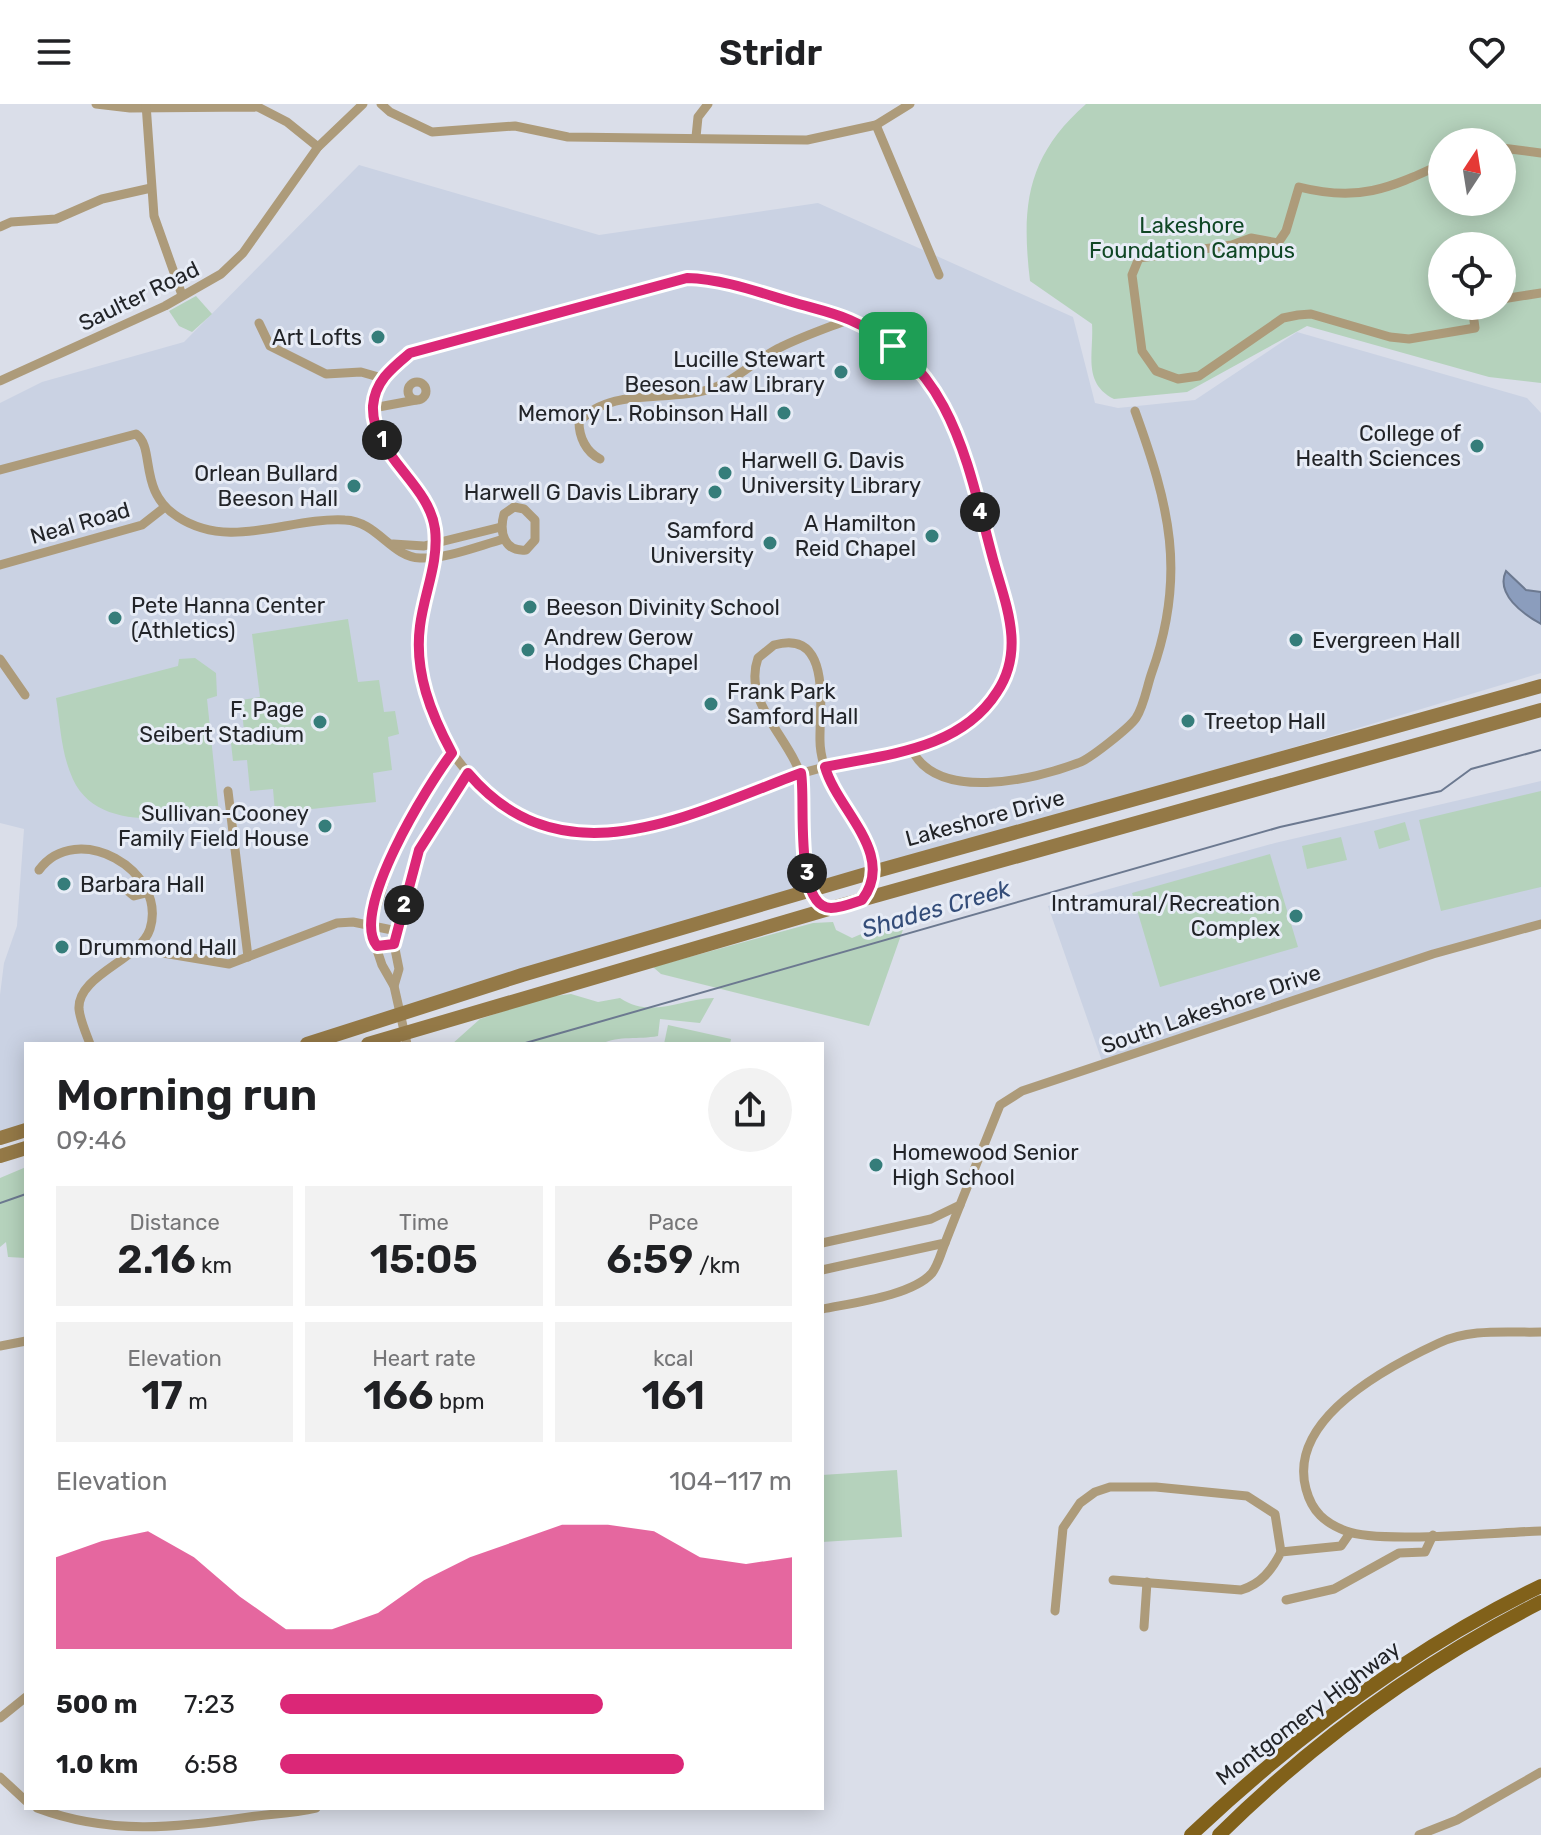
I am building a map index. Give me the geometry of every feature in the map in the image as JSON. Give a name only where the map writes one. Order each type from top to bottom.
[{"type":"main road","name":"Lakeshore Drive","points":[[314,1042],[522,975],[873,872],[1541,686]]},
{"type":"main road","name":"Lakeshore Drive","points":[[383,1042],[405,1039],[832,908],[1541,710]]},
{"type":"main road","points":[[0,1138],[24,1131]]},
{"type":"main road","points":[[0,1156],[24,1149]]},
{"type":"main road","name":"Montgomery Highway","points":[[1191,1835],[1233,1796],[1344,1707],[1434,1646],[1541,1586]]},
{"type":"main road","name":"Montgomery Highway","points":[[1219,1835],[1254,1800],[1340,1729],[1416,1675],[1541,1602]]},
{"type":"street","points":[[96,104],[258,107],[287,122],[318,147]]},
{"type":"street","name":"Saulter Road","points":[[0,381],[200,289],[243,253],[318,147],[363,104]]},
{"type":"street","points":[[381,104],[432,132],[515,126],[568,137],[807,140],[876,125],[910,104]]},
{"type":"street","points":[[696,137],[698,117],[708,104]]},
{"type":"street","points":[[146,106],[151,188],[163,249],[182,295]]},
{"type":"street","points":[[876,125],[939,275]]},
{"type":"street","points":[[1516,150],[1541,153]]},
{"type":"street","points":[[1428,171],[1403,184],[1361,193],[1328,194],[1299,187],[1286,231],[1278,243],[1251,238],[1232,245],[1139,258],[1132,275],[1142,351],[1156,371],[1178,379],[1199,376],[1283,318],[1311,314],[1390,337],[1409,339],[1475,328],[1474,320]]},
{"type":"street","points":[[0,227],[11,222],[56,219],[102,199],[151,188]]},
{"type":"street","points":[[687,278],[732,284],[850,319],[910,360],[948,409],[958,432],[1014,640],[1006,674],[997,694],[954,734],[911,748],[801,773],[648,829],[611,835],[576,833],[513,810],[468,773],[452,753],[429,710],[419,651],[420,624],[434,557],[431,514],[378,434],[373,408],[382,378],[410,353],[687,278]]},
{"type":"street","points":[[1516,297],[1541,293]]},
{"type":"street","points":[[600,459],[593,455],[579,434],[579,422],[586,413],[613,402],[696,393],[717,387],[779,348],[850,319]]},
{"type":"street","points":[[259,323],[270,346],[326,374],[361,372],[382,378]]},
{"type":"street","points":[[373,408],[416,400],[424,396],[425,388],[418,383],[398,401]]},
{"type":"street","points":[[409,388],[410,396],[416,400]]},
{"type":"street","points":[[911,748],[921,766],[971,784],[991,784],[1081,763],[1136,719],[1168,613],[1171,538],[1160,479],[1135,411]]},
{"type":"street","points":[[0,470],[136,434],[146,446],[148,477],[165,507],[190,524],[216,533],[350,520],[372,528],[410,556],[434,557],[504,539]]},
{"type":"street","name":"Neal Road","points":[[0,565],[142,525],[165,507]]},
{"type":"street","points":[[514,507],[528,511],[536,525],[535,540],[526,550],[514,549],[504,539],[501,527],[504,514],[514,507]]},
{"type":"street","points":[[393,544],[434,544],[501,527]]},
{"type":"street","points":[[832,908],[823,906],[812,890],[803,850],[805,803],[801,773],[755,686],[758,658],[766,649],[780,643],[805,649],[821,675],[820,745],[825,767],[838,799],[865,839],[873,872],[873,885],[862,900]]},
{"type":"street","points":[[0,659],[25,695]]},
{"type":"street","points":[[405,1039],[394,986],[371,936],[372,925],[397,840],[452,753]]},
{"type":"street","points":[[394,986],[399,969],[394,944],[419,850],[468,773]]},
{"type":"street","points":[[228,791],[248,957]]},
{"type":"street","points":[[39,870],[54,853],[89,848],[106,853],[138,877],[146,893],[152,920],[142,943],[96,978],[83,994],[79,1008],[89,1042]]},
{"type":"street","points":[[138,877],[128,891],[134,896],[146,893]]},
{"type":"street","points":[[142,943],[157,952],[206,962],[233,963],[337,923],[372,925],[397,931]]},
{"type":"street","name":"South Lakeshore Drive","points":[[824,1309],[889,1295],[921,1281],[934,1270],[987,1132],[1000,1105],[1009,1098],[1236,1018],[1433,954],[1541,924]]},
{"type":"street","points":[[377,946],[394,944]]},
{"type":"street","points":[[824,1243],[931,1219],[960,1205]]},
{"type":"street","points":[[824,1270],[945,1243]]},
{"type":"street","points":[[1541,1333],[1469,1333],[1440,1343],[1334,1407],[1317,1427],[1307,1454],[1305,1483],[1317,1513],[1350,1533],[1433,1535],[1541,1531]]},
{"type":"street","points":[[0,1346],[24,1341]]},
{"type":"street","points":[[1055,1611],[1063,1528],[1080,1503],[1095,1492],[1110,1487],[1156,1487],[1247,1496],[1275,1514],[1281,1552],[1271,1571],[1251,1587],[1241,1590],[1113,1580]]},
{"type":"street","points":[[1281,1552],[1341,1546],[1350,1533]]},
{"type":"street","points":[[1286,1600],[1334,1589],[1399,1553],[1425,1552],[1433,1535]]},
{"type":"street","points":[[1144,1627],[1147,1582]]},
{"type":"street","points":[[0,1718],[24,1699]]},
{"type":"street","points":[[1419,1835],[1457,1820],[1541,1772]]},
{"type":"street","points":[[0,1777],[24,1799]]},
{"type":"street","points":[[44,1810],[95,1824],[141,1829],[176,1828],[302,1810]]},
{"type":"shaded area","name":"Samford University","points":[[359,165],[599,235],[818,203],[1073,317],[1095,403],[1118,408],[1195,400],[1297,332],[1527,398],[1541,413],[1541,673],[314,1042],[24,1042],[24,1131],[0,1138],[0,995],[4,963],[17,926],[24,829],[0,823],[0,403],[42,382],[184,342]]},
{"type":"shaded area","name":"Intramural/Recreation Complex","points":[[1541,781],[1541,926],[1465,945],[1103,1064],[1048,906],[1275,843]]},
{"type":"green space","name":"Lakeshore Foundation Campus","points":[[1086,104],[1541,104],[1541,383],[1489,377],[1307,326],[1187,392],[1114,399],[1097,385],[1094,376],[1092,324],[1030,281],[1028,205],[1032,184],[1051,143]]},
{"type":"green space","points":[[196,296],[212,314],[192,332],[179,326],[169,311]]},
{"type":"green space","name":"F. Page Seibert Stadium","points":[[348,619],[358,682],[379,680],[384,712],[395,711],[399,734],[388,737],[392,770],[373,773],[376,802],[275,813],[273,789],[250,791],[247,760],[233,761],[230,734],[244,731],[241,700],[260,697],[252,634]]},
{"type":"green space","points":[[195,658],[216,673],[217,696],[207,699],[219,814],[155,819],[113,813],[95,805],[80,791],[70,772],[56,698],[178,666],[179,659]]},
{"type":"green space","points":[[1541,791],[1541,887],[1441,911],[1419,820]]},
{"type":"green space","points":[[1405,822],[1410,840],[1379,849],[1374,831]]},
{"type":"green space","points":[[1341,837],[1347,860],[1307,869],[1302,846]]},
{"type":"green space","points":[[1270,854],[1298,947],[1160,987],[1132,893]]},
{"type":"green space","points":[[906,921],[869,1026],[661,974],[653,967],[813,923],[833,922],[836,930],[852,938],[889,922]]},
{"type":"green space","points":[[571,994],[598,1002],[620,998],[643,1007],[714,998],[700,1023],[660,1019],[658,1036],[608,1042],[454,1042],[480,1019],[546,997]]},
{"type":"green space","points":[[668,1025],[731,1039],[730,1042],[664,1042]]},
{"type":"green space","points":[[24,1168],[24,1258],[8,1257],[6,1242],[0,1247],[0,1178]]},
{"type":"green space","points":[[897,1470],[902,1537],[824,1542],[824,1475]]},
{"type":"water","points":[[1506,571],[1526,590],[1541,592],[1541,624],[1526,615],[1507,595],[1504,588]]},
{"type":"waterway","name":"Shades Creek","points":[[529,1042],[1280,827],[1441,791],[1471,769],[1541,750]]},
{"type":"waterway","name":"Shades Creek","points":[[0,1203],[24,1195]]},
{"type":"place","name":"Art Lofts","points":[[378,337]]},
{"type":"place","name":"Lucille Stewart Beeson Law Library","points":[[841,372]]},
{"type":"place","name":"Memory L. Robinson Hall","points":[[784,413]]},
{"type":"place","name":"College of Health Sciences","points":[[1477,446]]},
{"type":"place","name":"Harwell G. Davis University Library","points":[[725,473]]},
{"type":"place","name":"Orlean Bullard Beeson Hall","points":[[354,486]]},
{"type":"place","name":"Harwell G Davis Library","points":[[715,492]]},
{"type":"place","name":"A Hamilton Reid Chapel","points":[[932,536]]},
{"type":"place","name":"Samford University","points":[[770,543]]},
{"type":"place","name":"Beeson Divinity School","points":[[530,607]]},
{"type":"place","name":"Pete Hanna Center (Athletics)","points":[[115,618]]},
{"type":"place","name":"Evergreen Hall","points":[[1296,640]]},
{"type":"place","name":"Andrew Gerow Hodges Chapel","points":[[528,650]]},
{"type":"place","name":"Frank Park Samford Hall","points":[[711,704]]},
{"type":"place","name":"Treetop Hall","points":[[1188,721]]},
{"type":"place","name":"F. Page Seibert Stadium","points":[[320,722]]},
{"type":"place","name":"Sullivan-Cooney Family Field House","points":[[325,826]]},
{"type":"place","name":"Barbara Hall","points":[[64,884]]},
{"type":"place","name":"Intramural/Recreation Complex","points":[[1296,916]]},
{"type":"place","name":"Drummond Hall","points":[[62,947]]},
{"type":"place","name":"Homewood Senior High School","points":[[876,1165]]},
{"type":"route","points":[[687,278],[732,284],[850,319],[893,346],[934,386],[958,432],[1014,640],[1006,674],[997,694],[963,728],[944,740],[825,767],[838,799],[860,828],[870,855],[874,880],[862,900],[832,908],[823,906],[814,896],[804,861],[802,829],[805,803],[801,773],[648,829],[611,835],[576,833],[531,818],[513,810],[477,784],[468,773],[419,850],[394,944],[377,946],[370,929],[397,840],[452,753],[429,710],[419,651],[420,624],[432,580],[435,529],[425,502],[378,434],[373,408],[382,378],[410,353],[687,278]]}]
